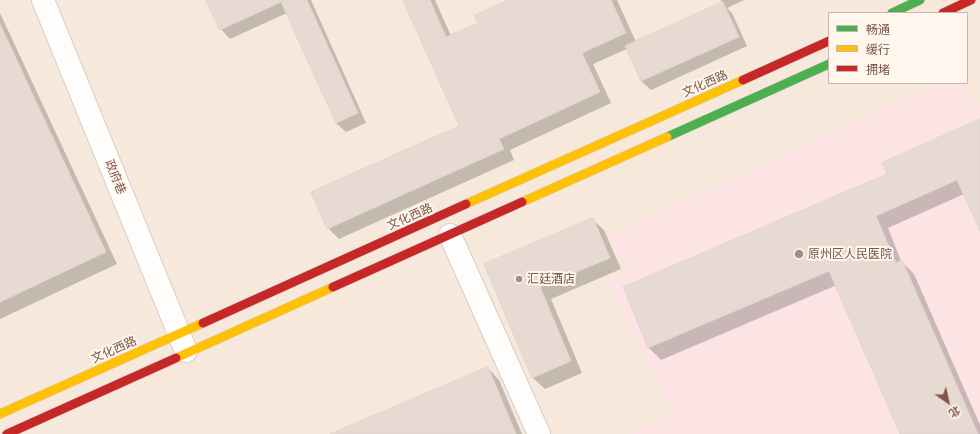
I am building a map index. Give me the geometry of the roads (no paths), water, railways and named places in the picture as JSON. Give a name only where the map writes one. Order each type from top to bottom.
[{"type":"main road","points":[[894,12],[920,0]]},
{"type":"main road","points":[[944,12],[971,0]]},
{"type":"main road","name":"文化西路","points":[[7,434],[183,344],[828,41]]},
{"type":"main road","name":"文化西路","points":[[0,414],[183,344],[450,235],[828,64]]},
{"type":"street","name":"政府巷","points":[[43,0],[183,344]]},
{"type":"street","points":[[450,235],[538,434]]},
{"type":"place","name":"原州区人民医院","points":[[799,254]]},
{"type":"place","name":"汇廷酒店","points":[[519,279]]}]
